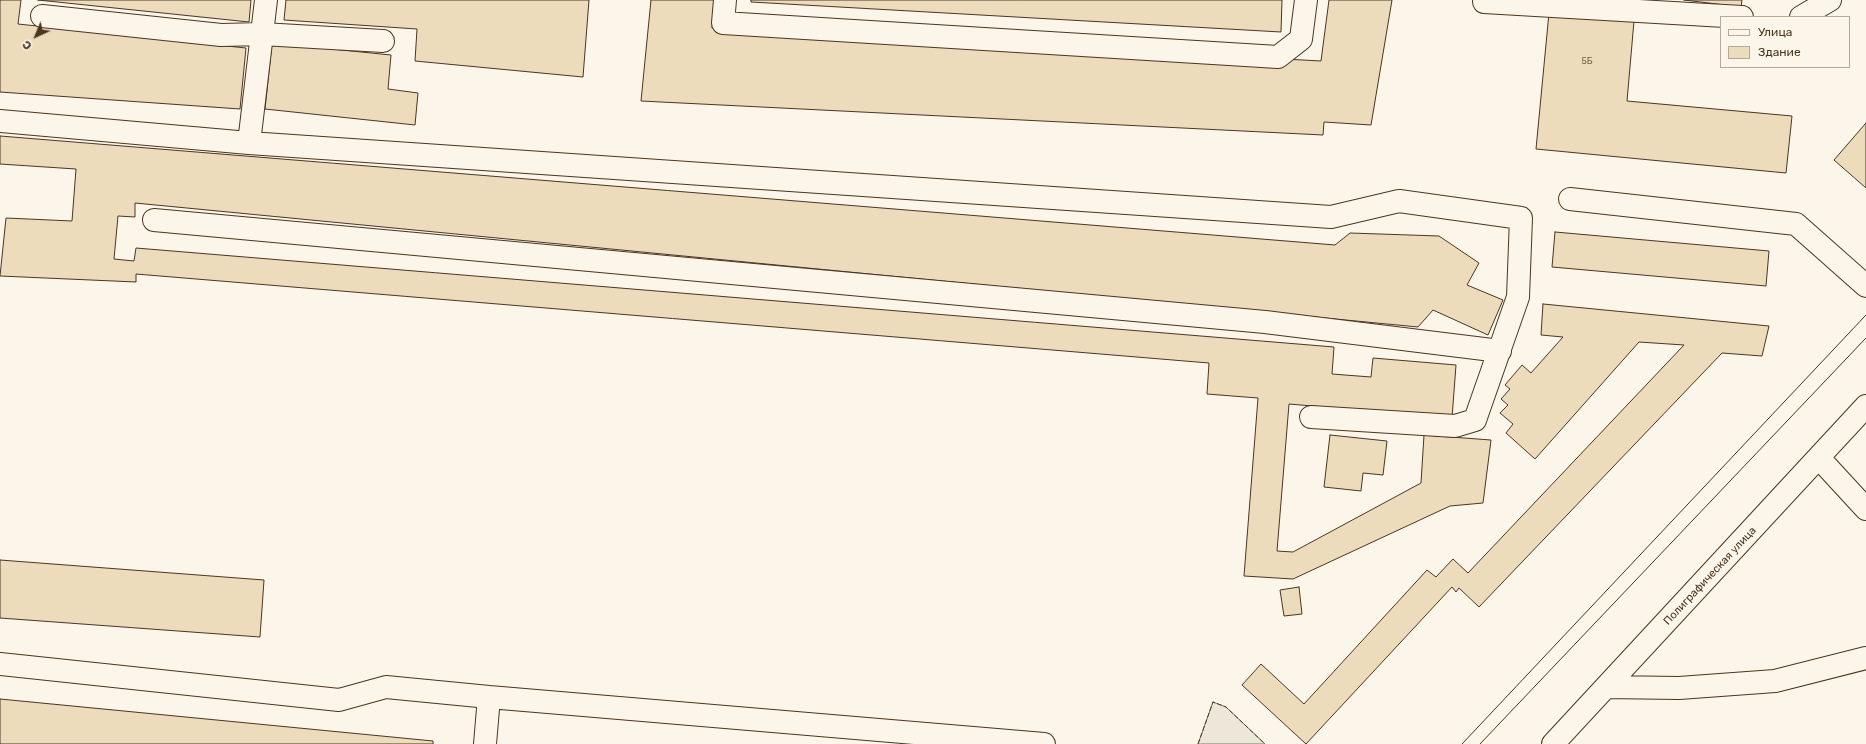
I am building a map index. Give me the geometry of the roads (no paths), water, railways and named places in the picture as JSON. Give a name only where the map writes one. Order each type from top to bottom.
[{"type":"street","points":[[249,142],[266,0]]},
{"type":"street","points":[[725,0],[723,23],[1278,57],[1301,39],[1306,0]]},
{"type":"street","points":[[1803,16],[1830,0]]},
{"type":"street","points":[[1484,2],[1725,16]]},
{"type":"street","points":[[42,16],[221,35],[262,34],[383,41]]},
{"type":"street","points":[[0,120],[249,142],[1331,217],[1399,201],[1521,218],[1518,296],[1475,420],[1455,426],[1310,417]]},
{"type":"street","points":[[1570,198],[1796,224],[1866,286]]},
{"type":"street","points":[[154,220],[1265,322],[1500,351]]},
{"type":"street","name":"Полиграфическая улица","points":[[1553,744],[1866,406]]},
{"type":"street","points":[[1819,458],[1866,509]]},
{"type":"street","points":[[1606,687],[1679,688],[1775,681],[1866,658]]},
{"type":"street","points":[[0,664],[339,700],[386,687],[1044,744]]},
{"type":"street","points":[[485,744],[489,697]]},
{"type":"tram line","points":[[1462,744],[1866,315]]},
{"type":"tram line","points":[[1480,744],[1866,338]]}]
